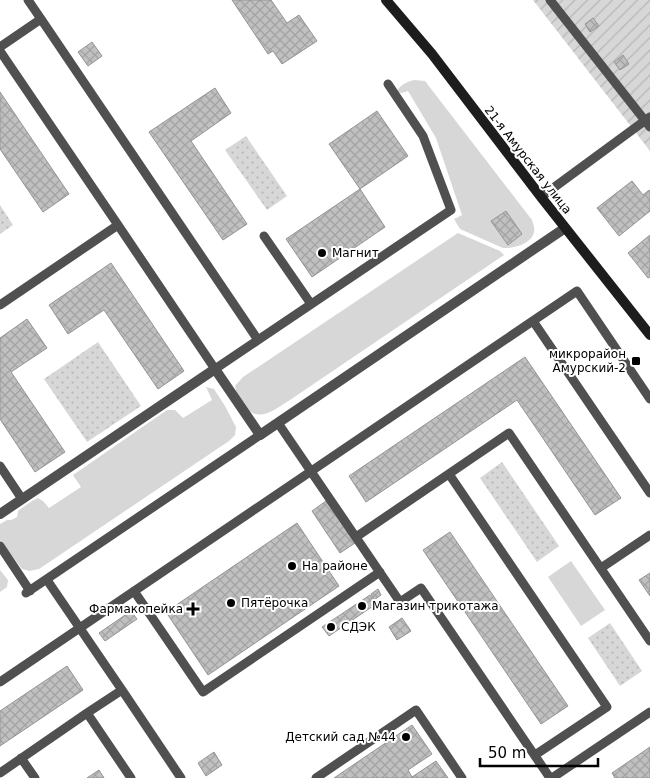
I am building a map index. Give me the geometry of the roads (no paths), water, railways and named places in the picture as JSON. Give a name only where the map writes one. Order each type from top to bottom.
[{"type":"main road","name":"21-я Амурская улица","points":[[386,0],[432,54],[541,197],[650,335]]},
{"type":"street","points":[[0,514],[215,369],[260,435],[566,228]]},
{"type":"lane","points":[[28,0],[258,340]]},
{"type":"lane","points":[[541,197],[648,122],[550,0]]},
{"type":"lane","points":[[0,47],[41,19]]},
{"type":"lane","points":[[0,51],[215,369],[451,210],[423,136],[388,84]]},
{"type":"lane","points":[[0,305],[118,225]]},
{"type":"lane","points":[[264,236],[311,304]]},
{"type":"lane","points":[[0,682],[577,291],[650,399]]},
{"type":"lane","points":[[533,321],[650,493]]},
{"type":"lane","points":[[278,422],[400,602],[421,588],[551,778],[650,712]]},
{"type":"lane","points":[[356,537],[509,433],[650,640]]},
{"type":"lane","points":[[0,546],[28,592],[260,435]]},
{"type":"lane","points":[[0,466],[22,499]]},
{"type":"lane","points":[[448,474],[606,707],[535,755]]},
{"type":"lane","points":[[601,568],[650,535]]},
{"type":"lane","points":[[134,591],[203,692],[380,572]]},
{"type":"lane","points":[[47,580],[181,778]]},
{"type":"lane","points":[[0,773],[122,690]]},
{"type":"lane","points":[[316,778],[416,710],[462,778]]},
{"type":"lane","points":[[87,713],[131,778]]},
{"type":"lane","points":[[22,758],[35,778]]},
{"type":"place","name":"Магнит","points":[[322,253]]},
{"type":"place","name":"микрорайон Амурский-2","points":[[636,361]]},
{"type":"place","name":"На районе","points":[[292,566]]},
{"type":"place","name":"Пятёрочка","points":[[231,603]]},
{"type":"place","name":"Магазин трикотажа","points":[[362,606]]},
{"type":"place","name":"Фармакопейка","points":[[193,609]]},
{"type":"place","name":"СДЭК","points":[[331,627]]},
{"type":"place","name":"Детский сад №44","points":[[406,737]]}]
